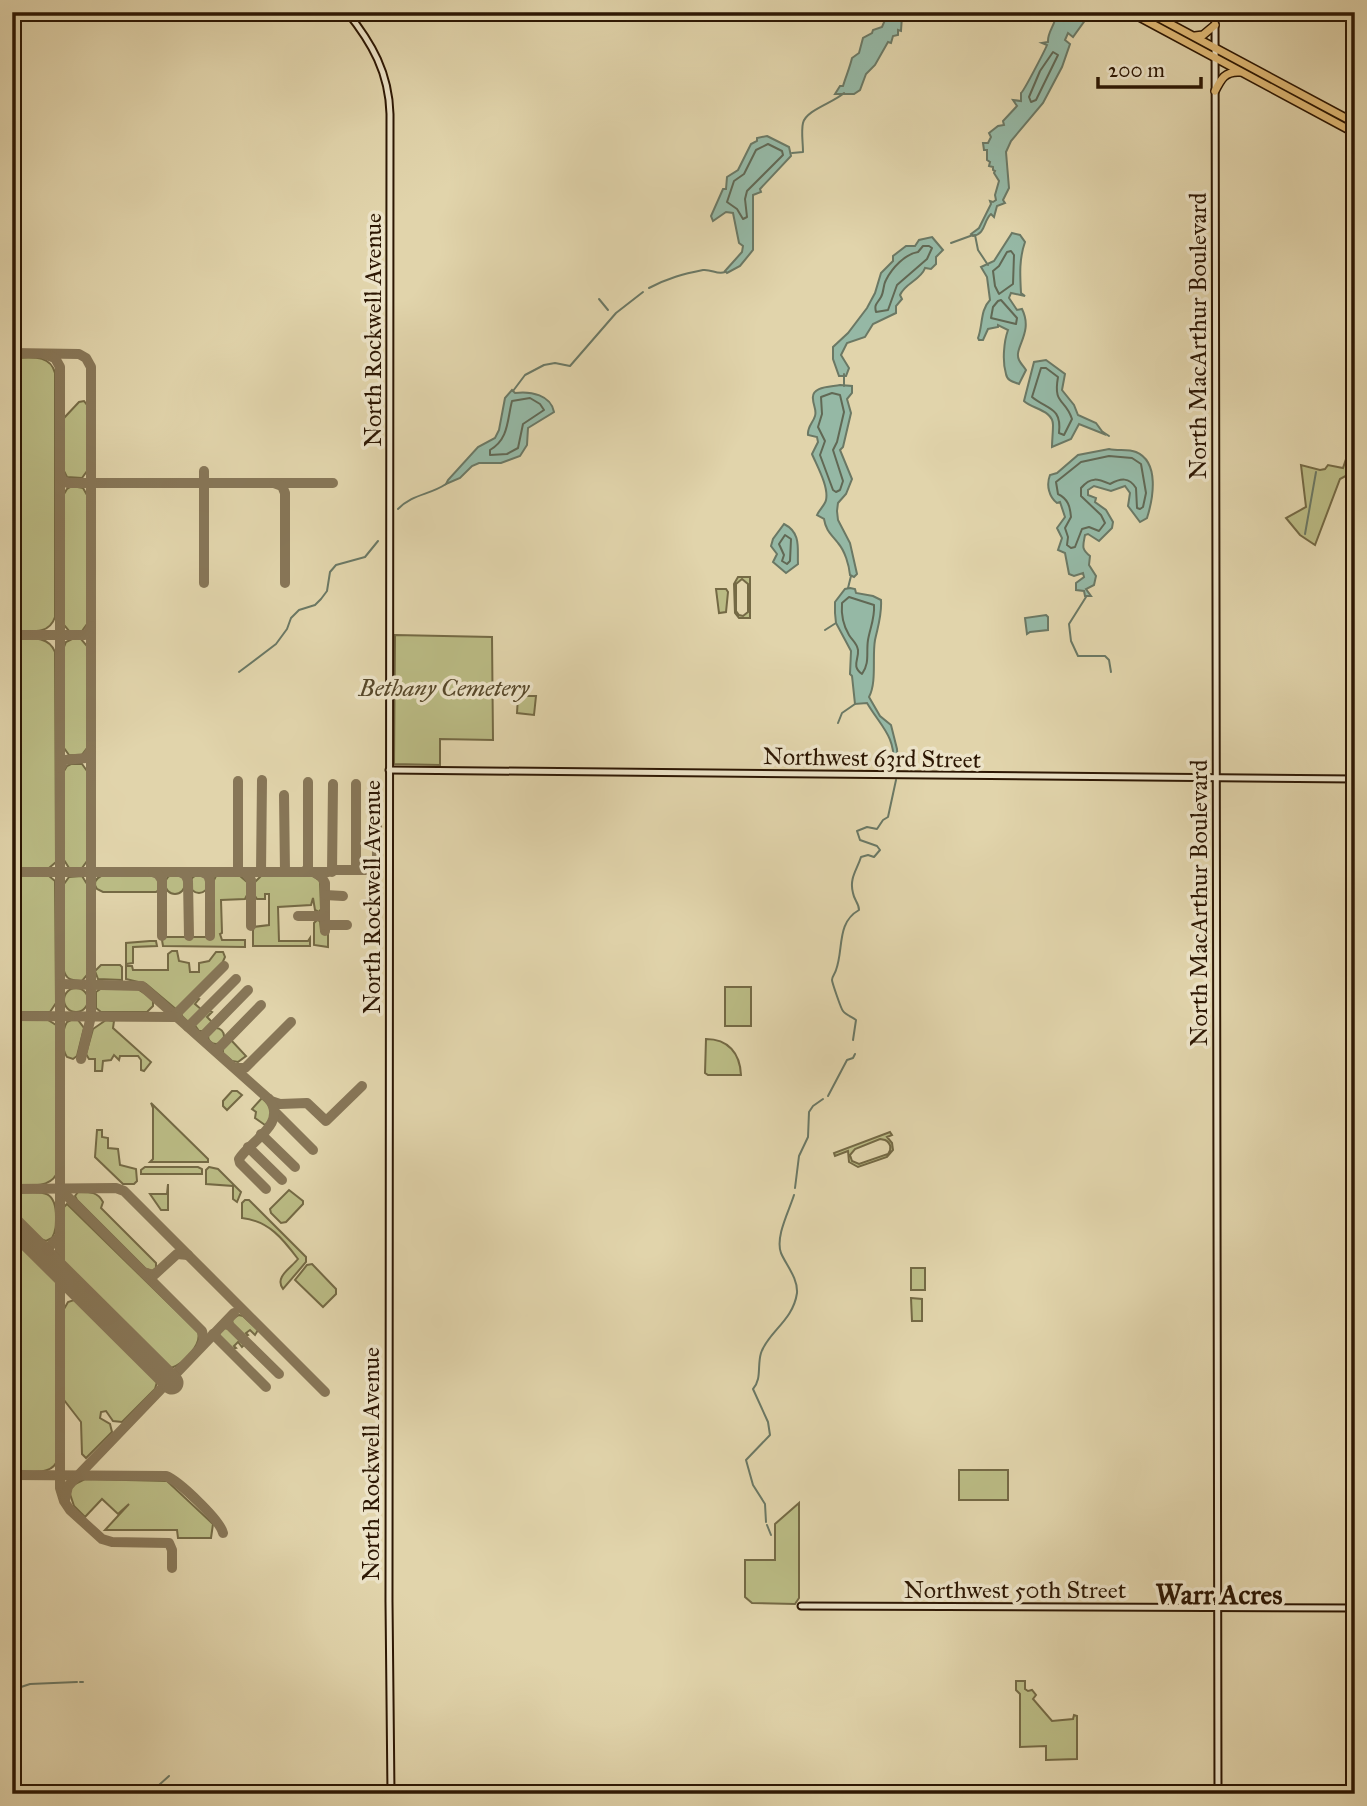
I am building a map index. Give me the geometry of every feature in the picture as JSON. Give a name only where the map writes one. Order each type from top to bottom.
[{"type":"highway","points":[[1148,12],[1355,123]]},
{"type":"highway","points":[[1135,13],[1355,133]]},
{"type":"highway","points":[[1192,35],[1203,35],[1215,25]]},
{"type":"highway","points":[[1215,91],[1226,74],[1241,72]]},
{"type":"highway","points":[[1298,103],[1321,105]]},
{"type":"highway","points":[[1318,113],[1324,111],[1343,117]]},
{"type":"main road","name":"North Rockwell Avenue","points":[[347,12],[377,56],[385,78],[390,106],[391,1794]]},
{"type":"main road","name":"North MacArthur Boulevard","points":[[1215,12],[1218,1794]]},
{"type":"main road","name":"Northwest 63rd Street","points":[[389,769],[1355,779]]},
{"type":"main road","name":"Northwest 50th Street","points":[[802,1606],[1355,1608]]},
{"type":"green space","points":[[12,358],[44,359],[55,373],[55,617],[48,627],[38,631],[12,631]]},
{"type":"green space","points":[[84,401],[87,405],[87,471],[82,478],[67,477],[64,471],[64,418],[79,402]]},
{"type":"green space","points":[[1355,456],[1355,471],[1340,479],[1315,545],[1300,535],[1286,518],[1306,507],[1301,465],[1320,470],[1328,465],[1343,468],[1346,459]]},
{"type":"green space","points":[[72,486],[83,488],[87,495],[87,624],[82,631],[69,631],[64,625],[64,494]]},
{"type":"green space","points":[[738,577],[750,577],[750,618],[739,618],[735,613],[734,584]],"holes":[[[742,579],[748,584],[748,612],[743,616],[736,611],[736,584]]]},
{"type":"green space","points":[[716,589],[726,589],[728,592],[726,612],[719,613]]},
{"type":"green space","name":"Bethany Cemetery","points":[[395,635],[492,637],[493,740],[440,739],[440,765],[394,764]]},
{"type":"green space","points":[[12,639],[43,640],[52,646],[55,652],[56,862],[49,868],[12,868]]},
{"type":"green space","points":[[81,639],[87,646],[87,748],[81,756],[69,755],[64,748],[64,647],[66,642]]},
{"type":"green space","points":[[518,696],[536,696],[534,715],[517,713]]},
{"type":"green space","points":[[71,764],[82,764],[87,771],[87,861],[82,868],[69,868],[64,860],[64,771]]},
{"type":"green space","points":[[175,874],[182,877],[185,884],[182,891],[175,894],[168,891],[165,884],[168,877]]},
{"type":"green space","points":[[199,875],[205,878],[208,884],[205,890],[199,893],[193,890],[190,884],[193,878]]},
{"type":"green space","points":[[12,876],[49,876],[55,881],[56,1003],[50,1012],[12,1012]]},
{"type":"green space","points":[[82,876],[87,884],[87,975],[82,981],[69,978],[64,971],[64,884],[69,877]]},
{"type":"green space","points":[[101,876],[156,876],[160,889],[156,892],[103,892],[95,885]]},
{"type":"green space","points":[[216,876],[240,876],[247,882],[245,899],[221,900],[222,940],[245,940],[245,947],[163,946],[162,940],[165,937],[213,937],[213,882]]},
{"type":"green space","points":[[261,876],[313,876],[320,881],[319,912],[315,910],[313,898],[311,905],[278,907],[279,941],[308,941],[310,938],[310,946],[253,946],[253,927],[269,925],[269,894],[265,894],[265,899],[257,899],[255,896],[255,882]]},
{"type":"green space","points":[[320,921],[321,931],[328,931],[328,947],[314,945],[314,923]]},
{"type":"green space","points":[[156,941],[157,946],[133,947],[133,963],[126,964],[126,943]]},
{"type":"green space","points":[[177,951],[179,961],[189,963],[190,972],[199,972],[199,963],[209,961],[216,952],[223,952],[225,957],[221,966],[177,1010],[146,984],[126,979],[126,966],[132,966],[133,970],[168,970],[168,954]]},
{"type":"green space","points":[[101,965],[120,965],[122,980],[98,979],[95,971]]},
{"type":"green space","points":[[725,987],[751,987],[751,1026],[725,1026]]},
{"type":"green space","points":[[76,988],[85,991],[88,1000],[85,1009],[76,1012],[67,1009],[64,1000],[67,991]]},
{"type":"green space","points":[[102,988],[136,988],[153,999],[153,1006],[147,1012],[101,1012],[96,1008],[96,992]]},
{"type":"green space","points":[[195,998],[199,999],[195,1004],[202,1010],[192,1021],[187,1021],[181,1012]]},
{"type":"green space","points":[[207,1010],[212,1012],[207,1017],[213,1023],[205,1031],[199,1031],[194,1024]]},
{"type":"green space","points":[[12,1020],[48,1020],[56,1025],[56,1175],[48,1182],[30,1186],[12,1185]]},
{"type":"green space","points":[[71,1020],[78,1020],[84,1028],[77,1056],[73,1059],[67,1057],[63,1045],[65,1025]]},
{"type":"green space","points":[[106,1020],[114,1021],[113,1028],[151,1062],[144,1071],[141,1070],[138,1056],[120,1056],[119,1060],[114,1055],[111,1060],[103,1061],[102,1071],[95,1071],[95,1059],[89,1059],[86,1054],[93,1029]]},
{"type":"green space","points":[[213,1028],[219,1028],[224,1036],[222,1042],[213,1044],[208,1039],[208,1033]]},
{"type":"green space","points":[[706,1039],[721,1042],[731,1049],[738,1060],[741,1075],[705,1073]]},
{"type":"green space","points":[[231,1040],[246,1056],[238,1062],[232,1061],[223,1053],[223,1047]]},
{"type":"green space","points":[[232,1091],[242,1095],[227,1110],[223,1101]]},
{"type":"green space","points":[[262,1098],[271,1111],[265,1125],[255,1118],[256,1112],[252,1109]]},
{"type":"green space","points":[[151,1103],[208,1162],[150,1162],[153,1159]]},
{"type":"green space","points":[[97,1130],[102,1130],[102,1137],[108,1138],[108,1148],[118,1149],[120,1165],[136,1169],[137,1181],[134,1184],[123,1184],[95,1157]]},
{"type":"green space","points":[[890,1132],[892,1135],[887,1137],[893,1150],[887,1157],[858,1167],[849,1162],[848,1151],[835,1156],[834,1153]],"holes":[[[880,1139],[890,1146],[888,1154],[859,1164],[852,1161],[850,1155],[855,1149]]]},
{"type":"green space","points":[[145,1167],[198,1167],[202,1169],[202,1174],[141,1174]]},
{"type":"green space","points":[[209,1167],[218,1169],[241,1192],[237,1202],[233,1199],[233,1186],[206,1184],[206,1170]]},
{"type":"green space","points":[[168,1184],[168,1210],[161,1210],[150,1194],[167,1194]]},
{"type":"green space","points":[[289,1190],[303,1201],[303,1204],[286,1222],[281,1223],[270,1209]]},
{"type":"green space","points":[[37,1192],[49,1195],[55,1207],[56,1220],[52,1238],[46,1241],[38,1238],[12,1213],[12,1193]]},
{"type":"green space","points":[[78,1192],[89,1192],[98,1196],[103,1202],[101,1208],[156,1263],[156,1268],[152,1271],[146,1269],[77,1200],[75,1196]]},
{"type":"green space","points":[[249,1200],[306,1257],[306,1262],[283,1289],[281,1281],[284,1273],[298,1259],[268,1227],[242,1218],[242,1203]]},
{"type":"green space","points":[[67,1204],[198,1332],[197,1343],[181,1363],[171,1368],[165,1366],[66,1266],[64,1207]]},
{"type":"green space","points":[[12,1235],[56,1282],[56,1463],[43,1471],[12,1471]]},
{"type":"green space","points":[[312,1264],[336,1289],[336,1294],[323,1307],[295,1280],[307,1265]]},
{"type":"green space","points":[[911,1268],[925,1268],[925,1290],[911,1290]]},
{"type":"green space","points":[[911,1298],[922,1299],[922,1321],[912,1321]]},
{"type":"green space","points":[[68,1302],[80,1302],[157,1382],[155,1389],[122,1422],[113,1421],[106,1411],[101,1412],[100,1418],[110,1424],[112,1432],[86,1458],[82,1454],[81,1422],[64,1400],[64,1309]]},
{"type":"green space","points":[[239,1315],[258,1330],[255,1335],[250,1330],[244,1337],[233,1326],[232,1319]]},
{"type":"green space","points":[[223,1328],[230,1329],[244,1345],[242,1347],[238,1342],[234,1346],[236,1348],[232,1349],[220,1337],[219,1333]]},
{"type":"green space","points":[[959,1470],[1008,1470],[1008,1500],[959,1500]]},
{"type":"green space","points":[[85,1479],[167,1481],[213,1524],[211,1538],[178,1538],[177,1530],[105,1530],[129,1504],[118,1514],[102,1499],[85,1517],[74,1506],[69,1491]]},
{"type":"green space","points":[[799,1503],[799,1598],[795,1604],[752,1603],[745,1597],[745,1560],[775,1560],[775,1524]]},
{"type":"green space","points":[[1016,1681],[1025,1681],[1025,1689],[1032,1690],[1036,1695],[1033,1699],[1052,1721],[1073,1719],[1074,1715],[1077,1716],[1077,1759],[1046,1760],[1046,1746],[1020,1747],[1020,1694],[1016,1690]]},
{"type":"water","points":[[880,12],[910,12],[902,16],[901,31],[898,30],[898,35],[893,36],[891,43],[888,42],[875,65],[866,74],[860,90],[854,94],[835,94],[840,86],[843,86],[852,58],[859,53],[863,38],[882,27],[885,20]]},
{"type":"water","points":[[1056,12],[1091,12],[1073,37],[1068,33],[1065,40],[1070,44],[1062,67],[1043,103],[1011,141],[1006,152],[1009,188],[1003,200],[1005,203],[997,206],[994,217],[991,214],[980,233],[973,236],[971,234],[979,228],[990,201],[996,200],[999,181],[993,167],[989,166],[987,150],[984,150],[983,143],[988,143],[991,137],[989,133],[1004,125],[1003,121],[1017,106],[1013,100],[1021,101],[1021,93],[1047,45],[1042,43],[1048,42]]},
{"type":"water","points":[[767,136],[789,147],[791,156],[760,189],[761,192],[753,195],[753,250],[740,266],[727,273],[725,271],[742,252],[743,246],[739,243],[733,213],[726,212],[713,221],[711,216],[723,189],[726,189],[727,177],[738,170],[751,144],[757,141],[757,138]]},
{"type":"water","points":[[1012,233],[1020,235],[1025,242],[1020,273],[1021,293],[1025,296],[1011,293],[1009,298],[1017,310],[1022,309],[1026,325],[1018,355],[1026,370],[1019,384],[1008,378],[1005,369],[1004,351],[1008,330],[998,325],[988,329],[983,340],[978,338],[983,313],[990,300],[987,277],[981,267],[994,261]]},
{"type":"water","points":[[932,237],[943,250],[936,257],[936,264],[931,269],[925,268],[920,276],[905,287],[900,295],[902,299],[896,306],[896,313],[873,324],[865,337],[847,343],[841,355],[849,368],[846,376],[839,376],[833,359],[833,347],[848,333],[867,308],[881,273],[893,261],[893,256],[906,246],[915,246],[919,240]]},
{"type":"water","points":[[1046,360],[1065,374],[1062,390],[1078,415],[1096,423],[1104,434],[1079,424],[1071,439],[1052,447],[1053,425],[1050,416],[1024,401],[1034,362]]},
{"type":"water","points":[[852,386],[852,393],[847,399],[851,413],[840,450],[852,479],[846,494],[838,503],[837,511],[838,520],[850,543],[857,574],[854,577],[850,575],[846,558],[827,529],[824,519],[817,515],[825,502],[826,489],[812,454],[818,442],[817,437],[808,435],[815,414],[813,395],[822,388]]},
{"type":"water","points":[[512,390],[515,393],[534,394],[545,398],[554,412],[528,428],[527,445],[520,456],[501,463],[479,463],[460,478],[446,484],[478,447],[495,438],[505,398]]},
{"type":"water","points":[[1109,449],[1133,451],[1144,457],[1152,472],[1151,501],[1147,518],[1140,522],[1128,506],[1130,493],[1125,486],[1111,491],[1094,486],[1088,490],[1088,495],[1096,498],[1095,502],[1106,510],[1113,522],[1112,528],[1099,541],[1088,534],[1085,535],[1084,549],[1090,556],[1089,565],[1096,576],[1094,585],[1086,589],[1091,596],[1085,596],[1084,591],[1076,590],[1076,583],[1084,577],[1083,573],[1074,576],[1069,574],[1065,553],[1058,550],[1062,538],[1057,528],[1065,517],[1060,502],[1057,503],[1050,494],[1049,479],[1050,475],[1057,473],[1078,455]]},
{"type":"water","points":[[784,524],[794,532],[798,548],[798,564],[786,573],[773,562],[777,554],[771,546]]},
{"type":"water","points":[[845,589],[855,589],[856,593],[881,600],[874,647],[873,684],[869,697],[880,716],[891,725],[897,749],[898,770],[894,767],[890,739],[882,726],[867,703],[855,704],[850,674],[851,651],[836,623],[835,613],[835,602]]},
{"type":"water","points":[[1046,615],[1048,630],[1027,634],[1025,618]]},
{"type":"waterway","points":[[792,153],[803,152],[802,130],[805,118],[844,93]]},
{"type":"waterway","points":[[951,243],[973,235]]},
{"type":"waterway","points":[[975,235],[978,250],[988,265]]},
{"type":"waterway","points":[[649,288],[696,272],[725,272]]},
{"type":"waterway","points":[[513,391],[525,375],[544,365],[555,363],[570,366],[616,313],[643,292]]},
{"type":"waterway","points":[[599,299],[608,310]]},
{"type":"waterway","points":[[844,374],[844,386]]},
{"type":"waterway","points":[[1103,432],[1109,436]]},
{"type":"waterway","points":[[1305,534],[1316,472]]},
{"type":"waterway","points":[[398,509],[409,500],[446,484]]},
{"type":"waterway","points":[[239,672],[276,644],[291,618],[299,610],[315,605],[321,599],[327,591],[330,572],[336,565],[365,557],[378,541]]},
{"type":"waterway","points":[[848,588],[851,576]]},
{"type":"waterway","points":[[1086,597],[1069,624],[1071,641],[1078,656],[1105,656],[1109,660],[1111,672]]},
{"type":"waterway","points":[[825,630],[836,623]]},
{"type":"waterway","points":[[838,723],[842,713],[855,704]]},
{"type":"waterway","points":[[853,1040],[856,1020],[843,1011],[832,979],[844,929],[852,915],[859,910],[852,888],[854,874],[861,857],[874,857],[880,850],[877,846],[860,840],[857,831],[867,827],[877,829],[888,817],[896,780]]},
{"type":"waterway","points":[[828,1096],[847,1060],[855,1054]]},
{"type":"waterway","points":[[795,1188],[799,1156],[808,1137],[809,1112],[823,1099]]},
{"type":"waterway","points":[[766,1522],[765,1504],[753,1485],[746,1460],[770,1435],[768,1422],[753,1389],[757,1381],[761,1353],[791,1311],[797,1293],[794,1277],[780,1247],[781,1232],[794,1195]]},
{"type":"waterway","points":[[767,1525],[771,1535]]},
{"type":"waterway","points":[[12,1690],[30,1684],[77,1682]]},
{"type":"waterway","points":[[149,1794],[169,1776]]},
{"type":"taxiway","points":[[12,353],[79,354],[86,358],[91,367],[91,1016],[81,1059]]},
{"type":"taxiway","points":[[44,354],[55,358],[60,367],[60,1488],[70,1510],[102,1539],[112,1542],[169,1543],[172,1550],[172,1568]]},
{"type":"taxiway","points":[[204,471],[204,583]]},
{"type":"taxiway","points":[[60,473],[62,480],[68,483],[333,483]]},
{"type":"taxiway","points":[[274,483],[282,486],[285,493],[285,583]]},
{"type":"taxiway","points":[[12,635],[84,635],[91,626]]},
{"type":"taxiway","points":[[60,768],[65,760],[86,758],[91,750]]},
{"type":"taxiway","points":[[261,872],[262,780]]},
{"type":"taxiway","points":[[238,781],[238,872]]},
{"type":"taxiway","points":[[303,872],[308,869],[308,782]]},
{"type":"taxiway","points":[[332,872],[333,784]]},
{"type":"taxiway","points":[[354,870],[356,784]]},
{"type":"taxiway","points":[[12,872],[375,870],[377,787],[372,784]]},
{"type":"taxiway","points":[[284,795],[285,872]]},
{"type":"taxiway","points":[[153,872],[162,880],[162,936]]},
{"type":"taxiway","points":[[180,872],[186,875],[188,881],[189,936]]},
{"type":"taxiway","points":[[202,872],[208,875],[210,881],[210,936]]},
{"type":"taxiway","points":[[245,872],[251,880],[251,926]]},
{"type":"taxiway","points":[[315,873],[321,876],[325,883],[325,931]]},
{"type":"taxiway","points":[[325,895],[343,896]]},
{"type":"taxiway","points":[[298,916],[325,916]]},
{"type":"taxiway","points":[[325,925],[347,925]]},
{"type":"taxiway","points":[[175,1015],[224,966]]},
{"type":"taxiway","points":[[188,1027],[236,979]]},
{"type":"taxiway","points":[[60,984],[142,986],[271,1101],[280,1104],[307,1103],[326,1121],[362,1086]]},
{"type":"taxiway","points":[[201,1038],[248,990]]},
{"type":"taxiway","points":[[216,1051],[261,1005]]},
{"type":"taxiway","points":[[12,1016],[176,1017]]},
{"type":"taxiway","points":[[236,1068],[245,1068],[291,1022]]},
{"type":"taxiway","points":[[266,1189],[239,1159],[271,1124],[274,1108],[269,1099]]},
{"type":"taxiway","points":[[275,1112],[313,1150]]},
{"type":"taxiway","points":[[261,1134],[295,1167]]},
{"type":"taxiway","points":[[248,1147],[282,1180]]},
{"type":"taxiway","points":[[12,1189],[116,1188],[124,1191],[325,1392]]},
{"type":"taxiway","points":[[60,1189],[202,1331],[204,1340],[201,1346]]},
{"type":"taxiway","points":[[32,1243],[40,1248],[48,1248],[59,1237]]},
{"type":"taxiway","points":[[143,1272],[154,1275],[177,1254],[188,1255]]},
{"type":"taxiway","points":[[65,1500],[68,1486],[234,1313]]},
{"type":"taxiway","points":[[226,1322],[279,1374]]},
{"type":"taxiway","points":[[213,1334],[266,1387]]},
{"type":"taxiway","points":[[12,1475],[166,1476],[198,1502],[215,1519],[223,1533]]},
{"type":"runway","points":[[12,1224],[172,1383]]},
{"type":"district","name":"Warr Acres","points":[[1219,1594]]}]
